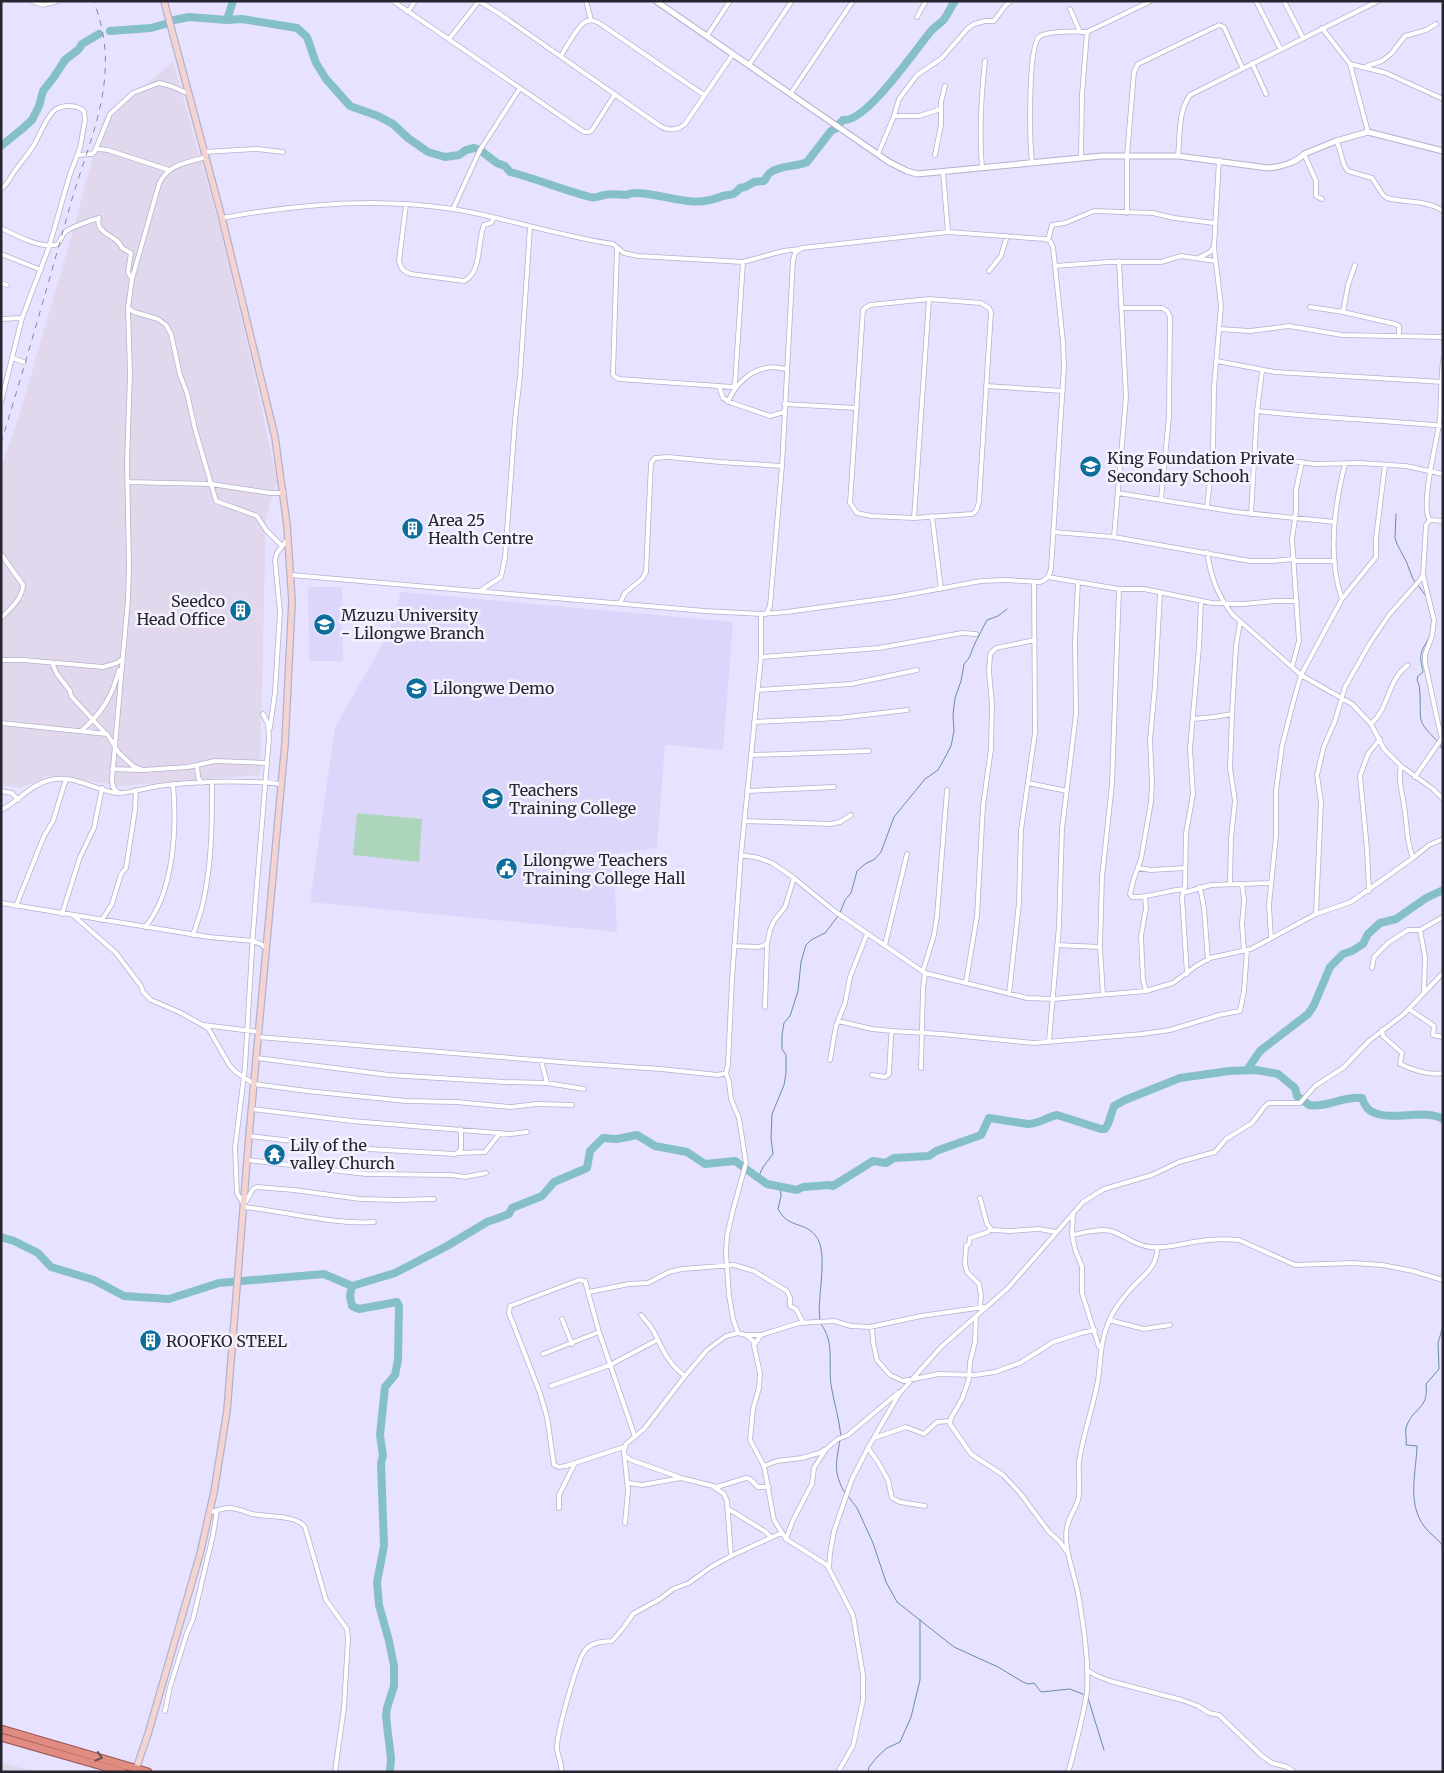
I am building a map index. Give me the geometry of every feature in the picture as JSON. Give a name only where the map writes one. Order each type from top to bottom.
[{"type":"highway","points":[[1,1729],[135,1770],[148,1772]]},
{"type":"highway","points":[[1,1737],[123,1772]]},
{"type":"main road","points":[[135,1770],[148,1734],[189,1594],[210,1512],[229,1392],[249,1136],[285,744],[292,633],[291,575],[284,493],[267,401],[222,218],[164,1]]},
{"type":"street","points":[[32,1],[43,5],[58,1]]},
{"type":"street","points":[[393,1],[586,132],[592,130],[615,94]]},
{"type":"street","points":[[408,12],[415,1]]},
{"type":"street","points":[[449,40],[479,1],[668,130],[678,129],[685,124],[733,54]]},
{"type":"street","points":[[586,1],[591,20]]},
{"type":"street","points":[[656,1],[878,154],[911,173],[944,172],[1081,157],[1127,156],[1178,156],[1278,168],[1287,165],[1304,154],[1336,141],[1368,132],[1443,151]]},
{"type":"street","points":[[665,7],[669,1]]},
{"type":"street","points":[[707,36],[730,1]]},
{"type":"street","points":[[749,64],[792,1]]},
{"type":"street","points":[[791,93],[853,1]]},
{"type":"street","points":[[917,17],[926,1]]},
{"type":"street","points":[[878,154],[900,99],[917,74],[942,58],[968,28],[985,20],[994,21],[1011,1]]},
{"type":"street","points":[[1032,162],[1030,106],[1036,43],[1040,36],[1087,32],[1151,1]]},
{"type":"street","points":[[1256,1],[1280,48]]},
{"type":"street","points":[[1284,1],[1302,38]]},
{"type":"street","points":[[1178,156],[1182,112],[1188,98],[1198,89],[1378,1]]},
{"type":"street","points":[[1070,8],[1080,32]]},
{"type":"street","points":[[561,56],[582,24],[591,20],[602,25],[704,95]]},
{"type":"street","points":[[1364,66],[1382,61],[1391,54],[1405,36],[1426,30],[1436,24]]},
{"type":"street","points":[[1127,213],[1127,156],[1134,72],[1138,64],[1219,25],[1224,27],[1242,67]]},
{"type":"street","points":[[1322,28],[1350,64],[1368,132]]},
{"type":"street","points":[[1081,157],[1082,95],[1087,32]]},
{"type":"street","points":[[982,168],[980,114],[985,61]]},
{"type":"street","points":[[1252,63],[1266,94]]},
{"type":"street","points":[[1350,64],[1386,73],[1443,98]]},
{"type":"street","points":[[78,156],[92,154],[98,148],[110,114],[133,93],[159,83],[171,86],[190,95]]},
{"type":"street","points":[[935,155],[941,125],[942,96],[945,86]]},
{"type":"street","points":[[453,209],[480,150],[520,88]]},
{"type":"street","points":[[1,189],[7,185],[16,168],[33,148],[56,109],[74,106],[84,111],[85,120],[78,156],[67,182],[49,247],[22,318],[1,402]]},
{"type":"street","points":[[894,116],[919,116],[941,108]]},
{"type":"street","points":[[1336,141],[1346,169],[1372,178],[1387,198],[1423,204],[1443,211]]},
{"type":"street","points":[[98,148],[169,170]]},
{"type":"street","points":[[118,793],[112,783],[112,769],[128,599],[127,482],[130,374],[128,308],[132,279],[159,184],[164,174],[169,170],[205,155],[257,148],[283,152]]},
{"type":"street","points":[[1304,154],[1316,181],[1316,196],[1322,199]]},
{"type":"street","points":[[1207,507],[1213,451],[1214,402],[1220,329],[1220,298],[1214,247],[1218,160]]},
{"type":"street","points":[[944,172],[948,232]]},
{"type":"street","points":[[222,218],[257,212],[350,202],[406,205],[453,209],[613,244],[624,253],[638,256],[743,262],[802,248],[948,232],[1048,240],[1052,244],[1063,342],[1062,391],[1052,568],[1045,580],[1034,582],[993,580],[876,600],[763,614],[291,575]]},
{"type":"street","points":[[406,205],[399,261],[404,272],[411,274],[464,281],[470,278],[476,267],[484,225],[491,223],[494,218]]},
{"type":"street","points":[[1048,240],[1052,225],[1065,223],[1091,211],[1153,213],[1174,218],[1214,223]]},
{"type":"street","points":[[1,228],[26,240],[49,247],[58,244],[66,231],[78,227],[83,222],[99,218],[100,229],[120,243],[122,248],[131,253],[128,272],[132,279]]},
{"type":"street","points":[[480,590],[501,577],[505,558],[530,227]]},
{"type":"street","points":[[989,271],[1001,256],[1007,236]]},
{"type":"street","points":[[1198,258],[1205,256],[1214,247]]},
{"type":"street","points":[[617,248],[614,376],[619,379],[733,387],[735,384],[743,262]]},
{"type":"street","points":[[738,1333],[733,1319],[729,1295],[727,1266],[728,1236],[746,1163],[739,1118],[731,1099],[726,1073],[741,855],[758,690],[763,614],[770,606],[782,466],[793,260],[795,253],[802,248]]},
{"type":"street","points":[[1,254],[41,270]]},
{"type":"street","points":[[1055,266],[1119,261],[1161,262],[1181,256],[1215,261]]},
{"type":"street","points":[[1114,537],[1126,397],[1119,261]]},
{"type":"street","points":[[1343,312],[1348,285],[1356,266]]},
{"type":"street","points":[[1,283],[7,285]]},
{"type":"street","points":[[914,518],[929,299]]},
{"type":"street","points":[[929,299],[981,303],[989,308],[991,317],[986,386],[978,507],[972,514],[914,518],[861,515],[855,511],[850,504],[861,340],[865,308],[870,305],[929,299]]},
{"type":"street","points":[[1310,306],[1395,324],[1399,326],[1399,335]]},
{"type":"street","points":[[128,308],[134,312],[158,319],[166,325],[171,334],[180,376],[187,393],[216,501],[257,516],[266,530],[282,546]]},
{"type":"street","points":[[1121,308],[1162,308],[1167,310],[1170,317],[1169,416],[1161,499]]},
{"type":"street","points":[[1,319],[22,318]]},
{"type":"street","points":[[1220,329],[1250,331],[1289,326],[1342,335],[1443,336]]},
{"type":"street","points":[[12,358],[24,362]]},
{"type":"street","points":[[1430,520],[1426,512],[1431,471],[1441,426],[1443,360]]},
{"type":"street","points":[[1217,361],[1262,371],[1442,382]]},
{"type":"street","points":[[728,402],[734,389],[757,371],[774,367],[786,368]]},
{"type":"street","points":[[1251,514],[1256,456],[1257,411],[1262,371]]},
{"type":"street","points":[[719,386],[723,398],[728,402],[770,416],[784,412]]},
{"type":"street","points":[[986,386],[1062,391]]},
{"type":"street","points":[[784,404],[857,408]]},
{"type":"street","points":[[1257,411],[1441,426]]},
{"type":"street","points":[[1256,456],[1302,462],[1406,466],[1443,474]]},
{"type":"street","points":[[620,603],[625,593],[642,579],[646,572],[652,460],[668,457],[782,466]]},
{"type":"street","points":[[1292,666],[1299,641],[1292,538],[1302,462]]},
{"type":"street","points":[[1342,599],[1338,588],[1335,561],[1334,522],[1337,495],[1344,464]]},
{"type":"street","points":[[1271,938],[1269,932],[1269,905],[1276,836],[1276,791],[1281,755],[1293,703],[1302,675],[1342,599],[1377,555],[1376,538],[1385,464]]},
{"type":"street","points":[[127,482],[211,484],[270,494],[284,493]]},
{"type":"street","points":[[1118,493],[1251,514],[1334,522]]},
{"type":"street","points":[[932,516],[941,589]]},
{"type":"street","points":[[1430,520],[1443,521]]},
{"type":"street","points":[[1415,776],[1442,738],[1425,662],[1426,651],[1434,624],[1423,575],[1426,525],[1430,520]]},
{"type":"street","points":[[1054,532],[1114,537],[1208,552],[1250,561],[1335,561]]},
{"type":"street","points":[[244,1206],[237,1193],[235,1148],[247,1031],[265,782],[275,692],[280,620],[280,596],[275,560],[277,552],[288,538]]},
{"type":"street","points":[[1208,552],[1212,578],[1224,604],[1240,622],[1302,675],[1326,690],[1342,697],[1359,710],[1380,738],[1384,749],[1401,766],[1434,789],[1443,799]]},
{"type":"street","points":[[1,554],[11,566],[23,588],[20,596],[1,618]]},
{"type":"street","points":[[1316,914],[1322,802],[1318,770],[1325,742],[1335,721],[1350,678],[1394,608],[1423,575]]},
{"type":"street","points":[[1048,577],[1119,589],[1144,590],[1224,604],[1297,601]]},
{"type":"street","points":[[1008,994],[1019,903],[1021,830],[1035,718],[1034,582]]},
{"type":"street","points":[[1049,1041],[1060,921],[1062,839],[1076,714],[1075,642],[1078,582]]},
{"type":"street","points":[[1103,995],[1100,947],[1102,877],[1112,784],[1119,589]]},
{"type":"street","points":[[1160,593],[1150,740],[1151,802],[1144,844],[1131,896],[1134,898],[1145,897],[1176,890],[1184,891],[1230,883],[1270,882]]},
{"type":"street","points":[[1187,974],[1182,902],[1186,833],[1193,794],[1190,749],[1194,718],[1201,601]]},
{"type":"street","points":[[1230,883],[1231,838],[1235,801],[1230,768],[1232,714],[1235,659],[1240,622]]},
{"type":"street","points":[[761,657],[879,648],[962,633],[976,634]]},
{"type":"street","points":[[966,982],[977,916],[983,806],[991,749],[992,704],[989,660],[991,652],[996,648],[1035,640]]},
{"type":"street","points":[[1,660],[103,667],[117,663],[122,659]]},
{"type":"street","points":[[81,732],[100,713],[109,698],[122,659]]},
{"type":"street","points":[[52,662],[57,674],[70,691],[71,696],[107,734],[115,749],[133,766],[143,770]]},
{"type":"street","points":[[1371,724],[1381,713],[1395,677],[1408,664]]},
{"type":"street","points":[[758,690],[851,684],[917,670]]},
{"type":"street","points":[[754,722],[839,718],[908,710]]},
{"type":"street","points":[[263,714],[268,724],[269,738]]},
{"type":"street","points":[[1194,718],[1232,714]]},
{"type":"street","points":[[1,723],[107,734]]},
{"type":"street","points":[[1369,890],[1368,849],[1360,776],[1368,754],[1380,738]]},
{"type":"street","points":[[751,755],[870,751]]},
{"type":"street","points":[[112,769],[143,770],[198,765],[215,761],[268,763]]},
{"type":"street","points":[[198,765],[198,777],[201,783]]},
{"type":"street","points":[[1401,766],[1399,782],[1404,802],[1409,849],[1413,858]]},
{"type":"street","points":[[1,810],[48,780],[66,779],[80,781],[118,793],[173,784],[265,782],[281,784]]},
{"type":"street","points":[[16,906],[44,836],[53,822],[66,779]]},
{"type":"street","points":[[193,935],[204,900],[208,875],[212,832],[212,783]]},
{"type":"street","points":[[1028,783],[1067,791]]},
{"type":"street","points":[[144,927],[153,917],[167,884],[175,820],[173,784]]},
{"type":"street","points":[[747,791],[834,787]]},
{"type":"street","points":[[62,914],[80,857],[94,828],[102,788]]},
{"type":"street","points":[[102,920],[112,904],[121,874],[126,868],[136,810],[136,790]]},
{"type":"street","points":[[921,1068],[924,972],[937,916],[947,790]]},
{"type":"street","points":[[1,791],[12,793],[18,800]]},
{"type":"street","points":[[744,821],[832,824],[840,822],[851,815]]},
{"type":"street","points":[[741,855],[766,859],[794,878],[819,900],[924,972],[1008,994],[1053,1000],[1146,991],[1173,984],[1208,960],[1217,956],[1245,950],[1316,914],[1351,902],[1429,845],[1443,839]]},
{"type":"street","points":[[885,946],[907,854]]},
{"type":"street","points":[[1138,868],[1151,870],[1184,868]]},
{"type":"street","points":[[765,1007],[767,944],[771,925],[785,907],[794,878]]},
{"type":"street","points":[[838,1021],[872,1029],[1034,1043],[1083,1040],[1170,1030],[1219,1015],[1240,1011],[1247,962],[1242,924],[1244,900],[1242,884]]},
{"type":"street","points":[[1200,887],[1204,908],[1208,960]]},
{"type":"street","points":[[1145,897],[1146,908],[1142,936],[1143,980],[1146,991]]},
{"type":"street","points":[[1,903],[193,935],[253,941],[266,948]]},
{"type":"street","points":[[74,916],[116,953],[142,986],[148,998],[202,1025],[212,1033],[230,1066],[254,1084],[406,1101],[456,1102],[511,1107],[537,1104],[572,1105]]},
{"type":"street","points":[[1372,968],[1374,957],[1388,943],[1408,930],[1420,930],[1443,917]]},
{"type":"street","points":[[1420,930],[1425,957],[1424,993]]},
{"type":"street","points":[[830,1060],[838,1021],[845,1003],[852,973],[867,934]]},
{"type":"street","points":[[734,946],[759,947],[767,944]]},
{"type":"street","points":[[1057,945],[1100,947]]},
{"type":"street","points":[[786,1539],[793,1520],[812,1484],[814,1468],[826,1449],[838,1439],[848,1435],[913,1380],[950,1338],[1010,1286],[1083,1202],[1104,1189],[1152,1175],[1179,1162],[1215,1152],[1226,1140],[1252,1123],[1269,1103],[1300,1103],[1316,1086],[1343,1068],[1382,1030],[1409,1009],[1443,973]]},
{"type":"street","points":[[1409,1009],[1434,1026],[1433,1035],[1443,1037]]},
{"type":"street","points":[[202,1025],[247,1031],[259,1035],[718,1075],[726,1073]]},
{"type":"street","points":[[1382,1030],[1383,1036],[1402,1053],[1400,1064],[1428,1074],[1443,1074]]},
{"type":"street","points":[[872,1075],[885,1077],[889,1074],[890,1038],[892,1031]]},
{"type":"street","points":[[257,1058],[389,1075],[547,1083],[584,1090]]},
{"type":"street","points":[[541,1060],[547,1083]]},
{"type":"street","points":[[252,1109],[352,1121],[511,1134],[527,1132]]},
{"type":"street","points":[[458,1153],[461,1149],[461,1129]]},
{"type":"street","points":[[249,1136],[350,1148],[458,1153],[484,1152],[500,1133]]},
{"type":"street","points":[[247,1160],[366,1174],[451,1175],[465,1177],[486,1173]]},
{"type":"street","points":[[244,1206],[253,1188],[257,1187],[360,1199],[434,1200]]},
{"type":"street","points":[[980,1198],[985,1220],[990,1229]]},
{"type":"street","points":[[244,1206],[306,1216],[374,1222]]},
{"type":"street","points":[[1068,1772],[1074,1755],[1087,1692],[1087,1670],[1080,1603],[1068,1553],[1066,1528],[1078,1504],[1080,1495],[1080,1459],[1100,1366],[1100,1351],[1095,1330],[1084,1302],[1082,1267],[1072,1235],[1073,1212]]},
{"type":"street","points":[[980,1308],[980,1288],[967,1272],[965,1253],[970,1238],[988,1232],[990,1229],[1010,1231],[1039,1229],[1056,1232]]},
{"type":"street","points":[[1072,1235],[1092,1231],[1110,1231],[1138,1245],[1157,1248],[1201,1241],[1239,1240],[1295,1265],[1353,1263],[1382,1265],[1413,1271],[1443,1280]]},
{"type":"street","points":[[1100,1351],[1110,1320],[1130,1289],[1151,1268],[1157,1256],[1157,1248]]},
{"type":"street","points":[[589,1292],[648,1282],[669,1272],[682,1269],[734,1265],[745,1267],[787,1291],[790,1298],[790,1306],[796,1309],[803,1322]]},
{"type":"street","points":[[635,1438],[599,1332],[585,1281],[579,1280],[512,1304],[508,1310],[540,1393],[554,1465],[559,1467],[604,1455],[624,1447],[635,1438],[659,1411],[707,1350],[726,1336],[738,1333],[761,1335],[791,1324],[803,1322],[834,1321],[852,1326],[872,1326],[987,1306]]},
{"type":"street","points":[[641,1315],[670,1362],[685,1376]]},
{"type":"street","points":[[950,1421],[964,1393],[970,1375],[970,1362],[976,1342],[976,1316]]},
{"type":"street","points":[[562,1319],[572,1344]]},
{"type":"street","points":[[1110,1320],[1144,1329],[1170,1325]]},
{"type":"street","points":[[872,1326],[877,1360],[890,1375],[899,1380],[913,1380],[941,1374],[987,1374],[1012,1367],[1053,1342],[1095,1330]]},
{"type":"street","points":[[543,1354],[599,1332]]},
{"type":"street","points":[[746,1335],[753,1341],[760,1381],[753,1409],[750,1440],[764,1466],[772,1512],[781,1533],[786,1539],[824,1562],[830,1569],[853,1615],[864,1690],[853,1746],[838,1772]]},
{"type":"street","points":[[754,1345],[761,1335]]},
{"type":"street","points":[[550,1386],[610,1365],[657,1340]]},
{"type":"street","points":[[830,1569],[830,1553],[834,1531],[852,1479],[873,1438],[903,1389]]},
{"type":"street","points":[[950,1421],[968,1451],[997,1471],[1010,1483],[1068,1553]]},
{"type":"street","points":[[873,1438],[906,1427],[924,1434],[937,1422],[950,1421]]},
{"type":"street","points":[[624,1447],[628,1483],[625,1523]]},
{"type":"street","points":[[868,1448],[888,1480],[892,1498],[900,1502],[925,1506]]},
{"type":"street","points":[[764,1466],[777,1461],[802,1458],[826,1449]]},
{"type":"street","points":[[624,1455],[631,1460],[681,1478],[713,1486],[721,1486],[746,1478],[750,1479],[758,1487],[768,1487]]},
{"type":"street","points":[[559,1508],[559,1495],[575,1463]]},
{"type":"street","points":[[628,1483],[642,1485],[681,1478]]},
{"type":"street","points":[[713,1486],[724,1494],[727,1502],[731,1556]]},
{"type":"street","points":[[210,1512],[231,1508],[302,1523],[305,1528],[326,1600],[346,1629],[348,1639],[344,1707],[335,1772]]},
{"type":"street","points":[[727,1508],[766,1532],[771,1538]]},
{"type":"street","points":[[165,1711],[187,1633],[193,1619],[217,1510]]},
{"type":"street","points":[[561,1772],[562,1765],[557,1748],[559,1734],[578,1663],[586,1650],[600,1642],[612,1641],[633,1614],[673,1590],[686,1585],[731,1556],[781,1533]]},
{"type":"street","points":[[1087,1670],[1110,1681],[1182,1700],[1198,1706],[1209,1713],[1219,1715],[1272,1763],[1287,1767],[1294,1772]]},
{"type":"shaded area","points":[[173,62],[219,224],[277,481],[266,517],[260,775],[119,786],[45,776],[22,787],[1,786],[1,468],[19,416],[103,119]]},
{"type":"shaded area","name":"Mzuzu University - Lilongwe Branch","points":[[308,587],[342,587],[343,661],[309,661]]},
{"type":"shaded area","name":"Teachers Training College","points":[[401,592],[733,622],[723,750],[665,745],[657,848],[613,854],[617,932],[310,902],[335,727],[389,633]]},
{"type":"shaded area","points":[[1,1762],[36,1772],[1,1772]]},
{"type":"green space","points":[[357,813],[422,819],[419,862],[353,855]]},
{"type":"waterway","points":[[227,20],[233,1]]},
{"type":"waterway","points":[[840,123],[843,120],[853,118],[877,98],[931,31],[944,20],[955,1]]},
{"type":"waterway","points":[[174,20],[189,17],[227,20],[242,19],[297,28],[307,37],[316,63],[326,79],[350,106],[378,116],[393,124],[408,138],[428,152],[445,157],[459,155],[466,150],[474,148],[505,166],[510,172],[592,198],[607,194],[627,195],[634,193],[698,201],[733,194],[740,188],[754,182],[764,181],[775,170],[807,162],[831,131],[837,128]]},
{"type":"waterway","points":[[110,31],[151,28],[165,24]]},
{"type":"waterway","points":[[1,146],[32,120],[39,106],[43,91],[65,60],[79,49],[82,44],[99,34]]},
{"type":"waterway","points":[[1396,514],[1395,538],[1413,579],[1426,596],[1432,620],[1431,627]]},
{"type":"waterway","points":[[840,913],[845,900],[851,893],[857,871],[875,859],[881,852],[894,817],[925,779],[938,770],[942,763],[951,746],[954,731],[955,698],[964,664],[969,658],[987,620],[998,616],[1007,609]]},
{"type":"waterway","points":[[1431,633],[1421,654],[1423,672],[1418,676],[1417,680],[1419,683],[1422,723],[1438,742]]},
{"type":"waterway","points":[[1440,745],[1443,751]]},
{"type":"waterway","points":[[1247,1070],[1260,1051],[1308,1014],[1314,1005],[1330,967],[1343,954],[1363,944],[1368,934],[1380,923],[1396,919],[1426,898],[1443,890]]},
{"type":"waterway","points":[[758,1178],[763,1167],[773,1154],[771,1138],[772,1114],[784,1085],[786,1073],[786,1055],[782,1049],[782,1035],[784,1023],[790,1016],[798,991],[801,962],[806,945],[811,940],[825,933],[838,916]]},
{"type":"waterway","points":[[1,1237],[38,1253],[51,1267],[94,1280],[124,1296],[169,1299],[219,1283],[324,1274],[352,1286],[395,1273],[447,1246],[487,1222],[509,1214],[512,1208],[542,1196],[554,1182],[587,1168],[590,1151],[603,1138],[617,1139],[637,1135],[655,1146],[687,1152],[705,1164],[735,1161],[767,1184],[797,1190],[803,1187],[833,1186],[873,1161],[886,1163],[894,1158],[929,1156],[936,1151],[981,1135],[989,1118],[1028,1124],[1057,1115],[1105,1129],[1114,1106],[1125,1100],[1180,1078],[1229,1071],[1256,1070],[1278,1074],[1295,1088],[1297,1096],[1309,1105],[1322,1105],[1362,1098],[1367,1108],[1374,1113],[1393,1116],[1425,1115],[1443,1119]]},
{"type":"waterway","points":[[780,1186],[781,1196],[778,1209],[787,1220],[806,1228],[815,1235],[822,1252],[820,1320]]},
{"type":"waterway","points":[[352,1286],[350,1296],[352,1306],[359,1309],[397,1302],[399,1306],[398,1360],[395,1375],[385,1387],[380,1435],[383,1456],[381,1463],[384,1546],[377,1582],[379,1605],[394,1666],[394,1686],[386,1717],[391,1758],[390,1772]]},
{"type":"waterway","points":[[821,1324],[830,1346],[830,1377],[841,1436]]},
{"type":"waterway","points":[[1443,1326],[1438,1343],[1439,1369],[1426,1384],[1423,1404],[1412,1416],[1406,1428],[1406,1445],[1417,1446],[1414,1488],[1416,1508],[1424,1526],[1443,1546]]},
{"type":"waterway","points":[[840,1440],[836,1468],[845,1493]]},
{"type":"waterway","points":[[848,1496],[857,1508],[873,1543],[886,1582],[897,1602],[954,1647],[998,1667],[1023,1682],[1028,1684],[1034,1683],[1041,1692],[1070,1689],[1085,1695]]},
{"type":"waterway","points":[[868,1772],[869,1767],[877,1757],[887,1748],[900,1742],[911,1717],[920,1680],[920,1620]]},
{"type":"waterway","points":[[1088,1698],[1104,1750]]},
{"type":"railway","points":[[1,443],[101,104],[104,88],[105,45],[94,1]]},
{"type":"place","name":"King Foundation Private Secondary Schooh","points":[[1091,467]]},
{"type":"place","name":"Area 25 Health Centre","points":[[412,529]]},
{"type":"place","name":"Seedco Head Office","points":[[241,610]]},
{"type":"place","name":"Mzuzu University - Lilongwe Branch","points":[[325,624]]},
{"type":"place","name":"Lilongwe Demo","points":[[417,688]]},
{"type":"place","name":"Teachers Training College","points":[[493,799]]},
{"type":"place","name":"Lilongwe Teachers Training College Hall","points":[[507,869]]},
{"type":"place","name":"Lily of the valley Church","points":[[274,1154]]},
{"type":"place","name":"ROOFKO STEEL","points":[[150,1341]]}]
